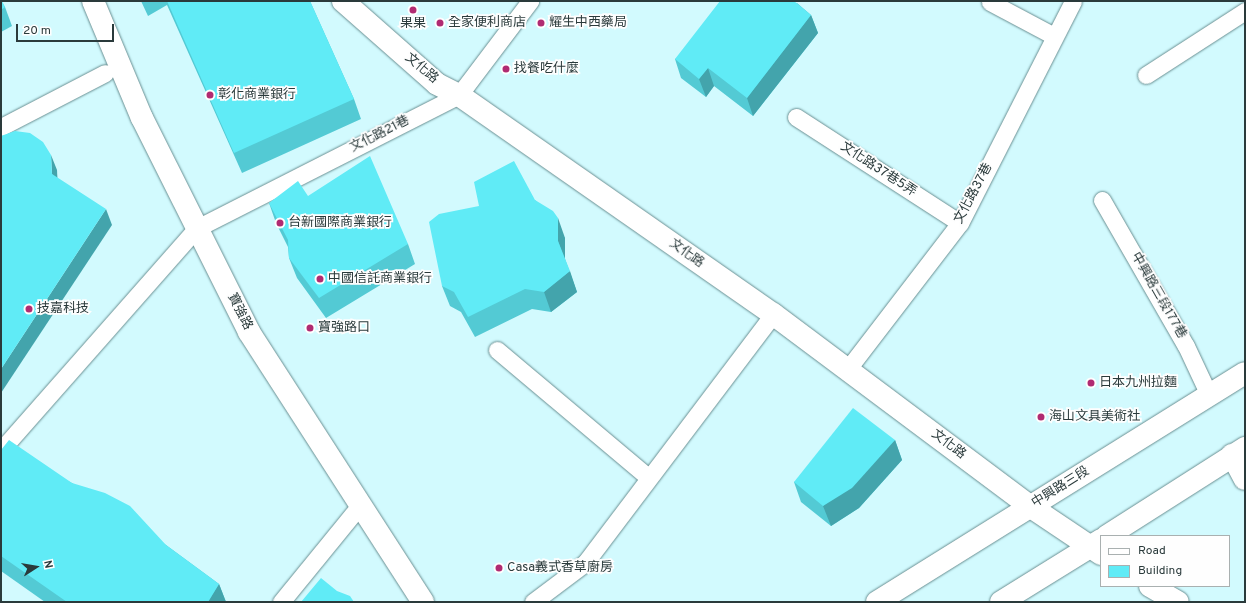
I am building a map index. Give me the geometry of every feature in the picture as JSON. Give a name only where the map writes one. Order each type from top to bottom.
[{"type":"street","name":"寶強路","points":[[93,1],[142,118],[249,332],[423,602]]},
{"type":"street","name":"文化路","points":[[343,1],[437,84],[459,95],[773,314],[1031,507],[1100,544]]},
{"type":"street","name":"中興路三段","points":[[877,602],[1245,373]]},
{"type":"street","points":[[1114,535],[1238,452],[1245,479]]},
{"type":"street","points":[[1001,602],[1100,544]]},
{"type":"street","points":[[1151,587],[1170,601]]},
{"type":"lane","name":"文化路21巷","points":[[197,228],[459,95],[530,1]]},
{"type":"lane","name":"文化路37巷","points":[[847,370],[960,223],[1073,1]]},
{"type":"lane","points":[[990,2],[1054,36]]},
{"type":"lane","points":[[1146,74],[1245,11]]},
{"type":"lane","points":[[1,127],[105,73]]},
{"type":"lane","name":"文化路37巷5弄","points":[[796,117],[960,223]]},
{"type":"lane","name":"中興路三段177巷","points":[[1102,200],[1186,346],[1209,396]]},
{"type":"lane","points":[[1,450],[197,228]]},
{"type":"lane","points":[[533,602],[585,563],[648,477],[773,314]]},
{"type":"lane","points":[[497,350],[648,477]]},
{"type":"lane","points":[[281,602],[360,505]]},
{"type":"building","points":[[1,1],[5,7],[1,10]]},
{"type":"building","points":[[167,1],[310,1],[354,99],[234,153]]},
{"type":"building","points":[[720,1],[794,1],[811,15],[747,98],[708,68],[699,79],[675,59]]},
{"type":"building","name":"技嘉科技","points":[[15,131],[30,133],[43,142],[51,155],[52,174],[106,209],[1,369],[1,136]]},
{"type":"building","points":[[370,156],[408,244],[319,298],[289,258],[288,240],[269,203],[298,181],[308,196]]},
{"type":"building","points":[[514,161],[535,200],[553,211],[558,218],[558,241],[570,271],[544,292],[525,289],[468,317],[454,292],[442,286],[429,222],[439,214],[479,206],[474,182]]},
{"type":"building","points":[[853,408],[895,440],[852,488],[823,506],[794,482]]},
{"type":"building","points":[[9,440],[72,483],[105,493],[130,506],[166,545],[219,584],[208,602],[67,602],[1,556],[1,450]]},
{"type":"building","points":[[321,578],[337,591],[350,596],[354,602],[301,602]]},
{"type":"place","name":"果果","points":[[413,10]]},
{"type":"place","name":"全家便利商店","points":[[440,23]]},
{"type":"place","name":"耀生中西藥局","points":[[541,23]]},
{"type":"place","name":"找餐吃什麼","points":[[506,69]]},
{"type":"place","name":"彰化商業銀行","points":[[210,95]]},
{"type":"place","name":"台新國際商業銀行","points":[[280,223]]},
{"type":"place","name":"中國信託商業銀行","points":[[320,279]]},
{"type":"place","name":"技嘉科技","points":[[29,309]]},
{"type":"place","name":"寶強路口","points":[[310,328]]},
{"type":"place","name":"日本九州拉麵","points":[[1091,383]]},
{"type":"place","name":"海山文具美術社","points":[[1041,417]]},
{"type":"place","name":"Casa義式香草廚房","points":[[499,568]]}]
